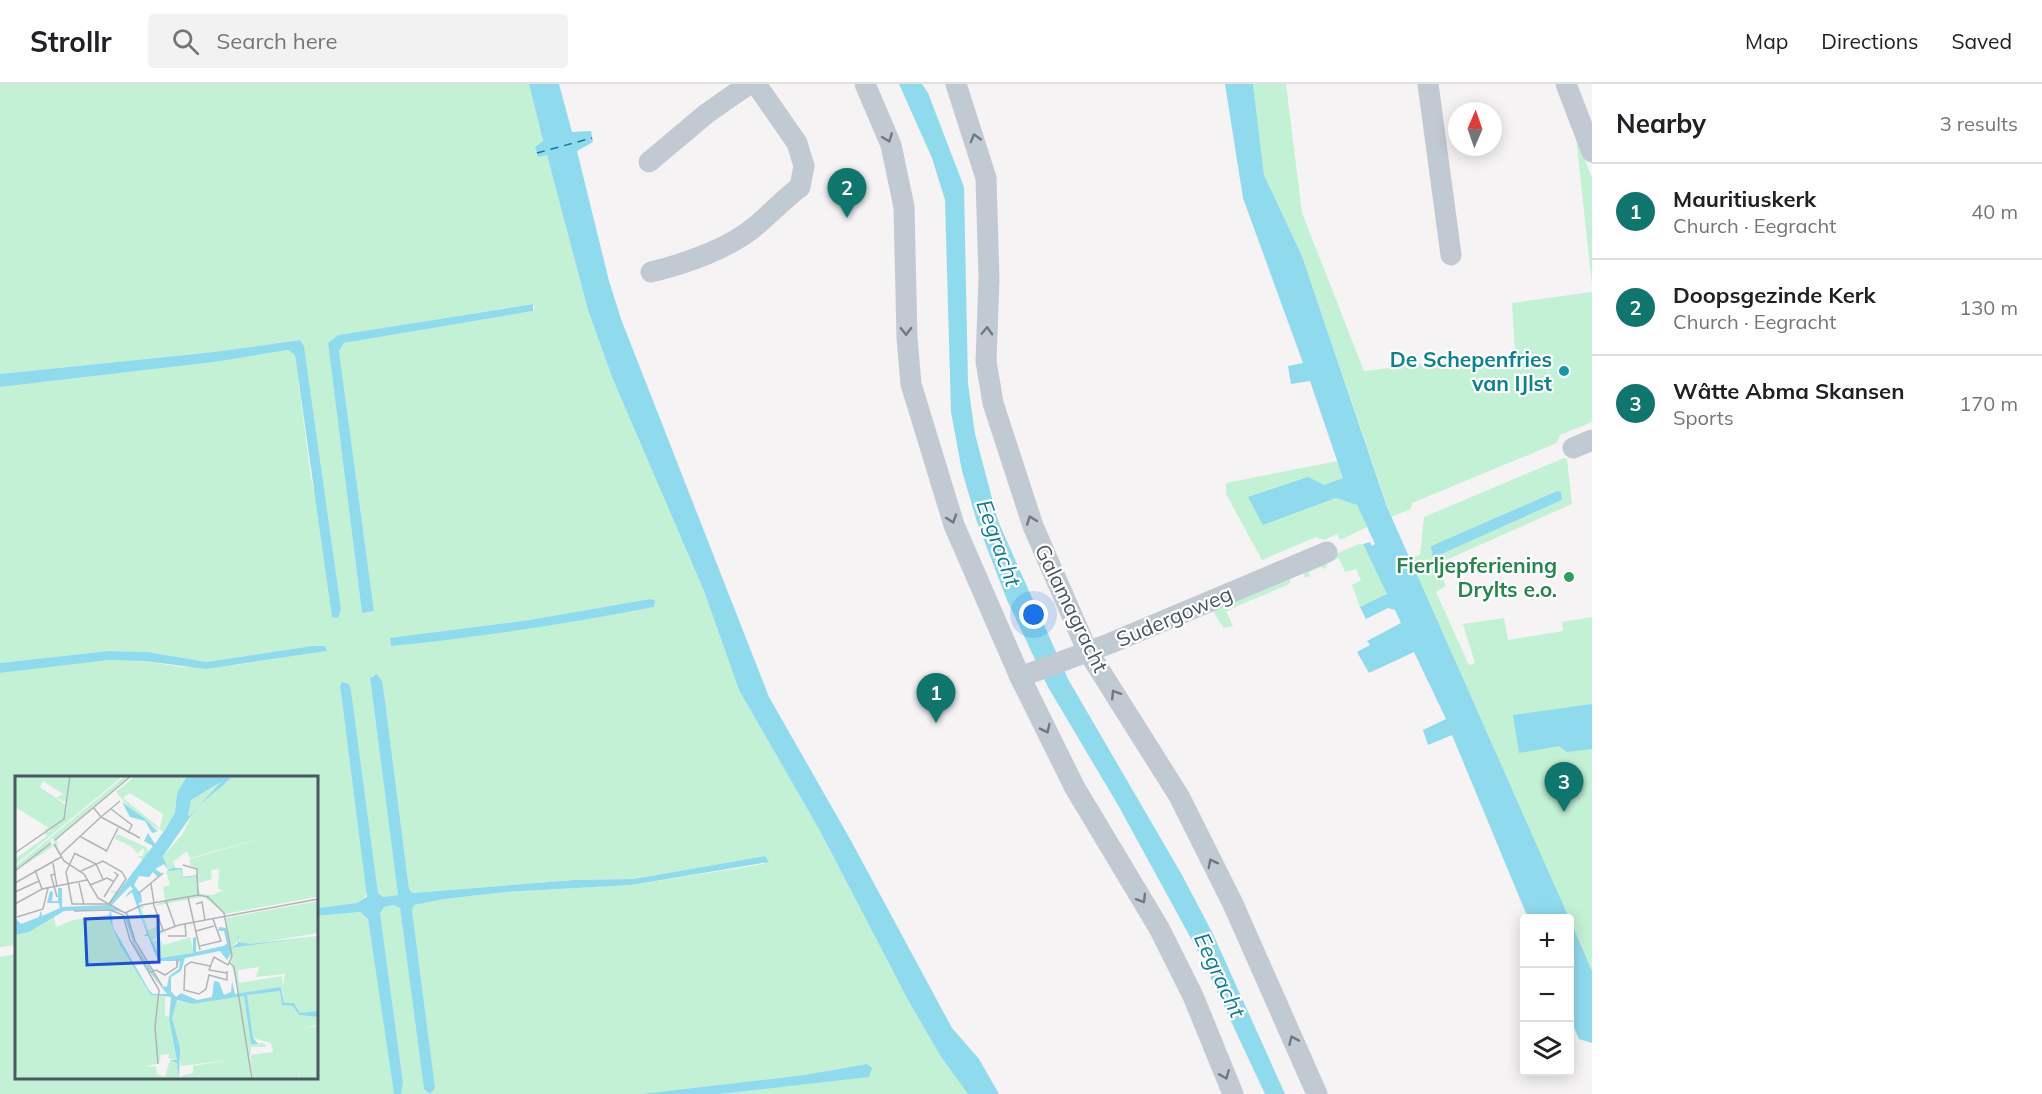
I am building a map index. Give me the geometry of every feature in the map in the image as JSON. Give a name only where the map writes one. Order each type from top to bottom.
[{"type":"street","points":[[649,162],[706,114],[749,84]]},
{"type":"street","points":[[651,272],[708,253],[757,225],[774,206],[800,187],[804,166],[797,143],[756,84]]},
{"type":"street","points":[[865,84],[891,145],[904,207],[907,350],[911,384],[954,525],[1028,673],[1075,788],[1159,928],[1193,996],[1233,1094]]},
{"type":"street","name":"Galamagracht","points":[[956,84],[986,178],[989,279],[986,361],[993,403],[1033,526],[1088,650],[1179,796],[1233,904],[1317,1094]]},
{"type":"street","points":[[1428,84],[1451,255]]},
{"type":"street","points":[[1566,84],[1592,152]]},
{"type":"street","name":"Sudergoweg","points":[[1028,673],[1111,643],[1327,552]]},
{"type":"green space","points":[[0,84],[529,84],[543,142],[535,147],[538,156],[547,155],[588,310],[612,377],[704,591],[739,690],[820,831],[908,1000],[941,1057],[968,1094],[719,1094],[868,1077],[867,1064],[804,1075],[641,1094],[401,1094],[403,1083],[380,913],[384,907],[394,905],[400,908],[424,1089],[435,1088],[412,910],[414,905],[505,892],[631,885],[764,864],[765,856],[632,879],[574,880],[412,893],[409,889],[382,681],[373,675],[370,679],[398,895],[383,897],[378,893],[351,690],[349,684],[342,682],[340,685],[367,892],[364,899],[357,903],[318,908],[318,776],[15,776],[15,945],[0,947],[0,673],[109,660],[145,661],[181,667],[235,665],[326,651],[312,646],[206,662],[148,652],[108,651],[0,663],[0,387],[214,362],[288,350],[295,355],[311,478],[341,609],[304,346],[300,340],[214,352],[0,374]],"holes":[[[532,304],[535,307],[533,311],[344,343],[339,351],[374,610],[362,613],[328,343],[338,335]],[[655,600],[654,607],[532,628],[392,646],[429,633]]]},
{"type":"green space","points":[[1253,84],[1286,84],[1302,213],[1364,371],[1515,353],[1512,303],[1592,292],[1592,422],[1560,435],[1557,443],[1412,503],[1411,509],[1391,517],[1302,256],[1264,175]]},
{"type":"green space","points":[[1576,137],[1592,178],[1592,285]]},
{"type":"green space","points":[[1564,458],[1567,459],[1572,504],[1437,564],[1446,586],[1436,592],[1469,665],[1475,663],[1463,624],[1504,618],[1508,640],[1563,631],[1562,622],[1592,617],[1592,971],[1574,930],[1574,914],[1567,914],[1408,557],[1420,555],[1424,517]],"holes":[[[1557,491],[1561,492],[1562,500],[1435,557],[1432,556],[1431,546]]]},
{"type":"green space","points":[[1338,461],[1343,478],[1324,485],[1263,525],[1336,498],[1357,505],[1367,527],[1340,540],[1337,534],[1324,540],[1316,537],[1262,560],[1226,494],[1226,483]]},
{"type":"green space","points":[[1363,544],[1388,595],[1360,607],[1352,585],[1361,580],[1356,569],[1345,572],[1339,558],[1328,563],[1325,569],[1321,567],[1309,572],[1310,576],[1305,578],[1302,568]]},
{"type":"green space","points":[[1288,577],[1291,582],[1287,585],[1226,611],[1233,626],[1224,628],[1212,610]]},
{"type":"green space","points":[[360,912],[368,919],[394,1094],[0,1094],[0,957],[15,954],[15,1079],[318,1079],[318,916]]},
{"type":"water","points":[[529,84],[559,84],[572,132],[591,131],[593,142],[577,151],[609,281],[621,319],[769,697],[850,839],[952,1028],[979,1059],[999,1094],[968,1094],[941,1057],[908,1000],[820,831],[739,690],[704,591],[612,377],[588,310],[547,155],[538,157],[535,147],[543,141]]},
{"type":"water","name":"Eegracht","points":[[899,84],[922,84],[928,93],[964,187],[968,384],[975,434],[998,521],[1068,679],[1182,875],[1213,934],[1285,1094],[1265,1094],[1200,955],[1118,805],[1048,687],[1007,600],[977,522],[962,471],[951,412],[945,200],[932,158]]},
{"type":"water","points":[[1225,84],[1253,84],[1264,175],[1302,256],[1387,507],[1567,914],[1526,914],[1452,735],[1428,745],[1423,730],[1446,719],[1414,652],[1369,673],[1357,652],[1370,645],[1367,641],[1401,623],[1395,610],[1388,608],[1366,619],[1360,607],[1387,594],[1363,544],[1370,542],[1372,546],[1375,544],[1357,505],[1336,498],[1263,525],[1248,497],[1308,477],[1324,485],[1343,478],[1310,381],[1291,384],[1288,366],[1303,363],[1243,198]]},
{"type":"water","points":[[533,304],[533,311],[344,343],[339,351],[374,611],[362,613],[328,343],[338,335]]},
{"type":"water","points":[[300,340],[304,346],[341,609],[338,618],[332,617],[295,355],[288,350],[214,362],[0,387],[0,374],[214,352]]},
{"type":"water","points":[[1557,491],[1561,492],[1562,500],[1435,557],[1432,556],[1431,546]]},
{"type":"water","points":[[655,600],[654,607],[523,630],[391,646],[390,638],[529,620]]},
{"type":"water","points":[[325,646],[327,651],[206,669],[145,661],[109,660],[0,673],[0,663],[108,651],[148,652],[206,662]]},
{"type":"water","points":[[377,674],[382,681],[409,889],[412,893],[574,880],[633,879],[765,856],[769,862],[631,885],[505,892],[414,905],[412,910],[435,1088],[430,1094],[424,1089],[400,908],[394,905],[384,907],[380,913],[403,1083],[401,1094],[394,1094],[368,919],[360,912],[318,916],[318,908],[357,903],[367,897],[340,685],[342,682],[349,684],[351,690],[378,893],[383,897],[398,895],[370,678]]},
{"type":"water","points":[[1592,704],[1592,749],[1567,752],[1559,746],[1519,753],[1513,715]]},
{"type":"water","points":[[1574,929],[1592,971],[1592,1043],[1579,1039],[1574,1027]]},
{"type":"water","points":[[867,1064],[872,1068],[869,1077],[719,1094],[641,1094],[804,1075]]},
{"type":"ferry route","points":[[537,153],[592,138]]},
{"type":"place","name":"Doopsgezinde Kerk","points":[[847,218]]},
{"type":"place","name":"De Schepenfries van IJlst","points":[[1564,371]]},
{"type":"place","name":"Fierljepferiening Drylts e.o.","points":[[1569,577]]},
{"type":"place","name":"Mauritiuskerk","points":[[936,723]]},
{"type":"place","name":"Wâtte Abma Skansen","points":[[1564,812]]}]
